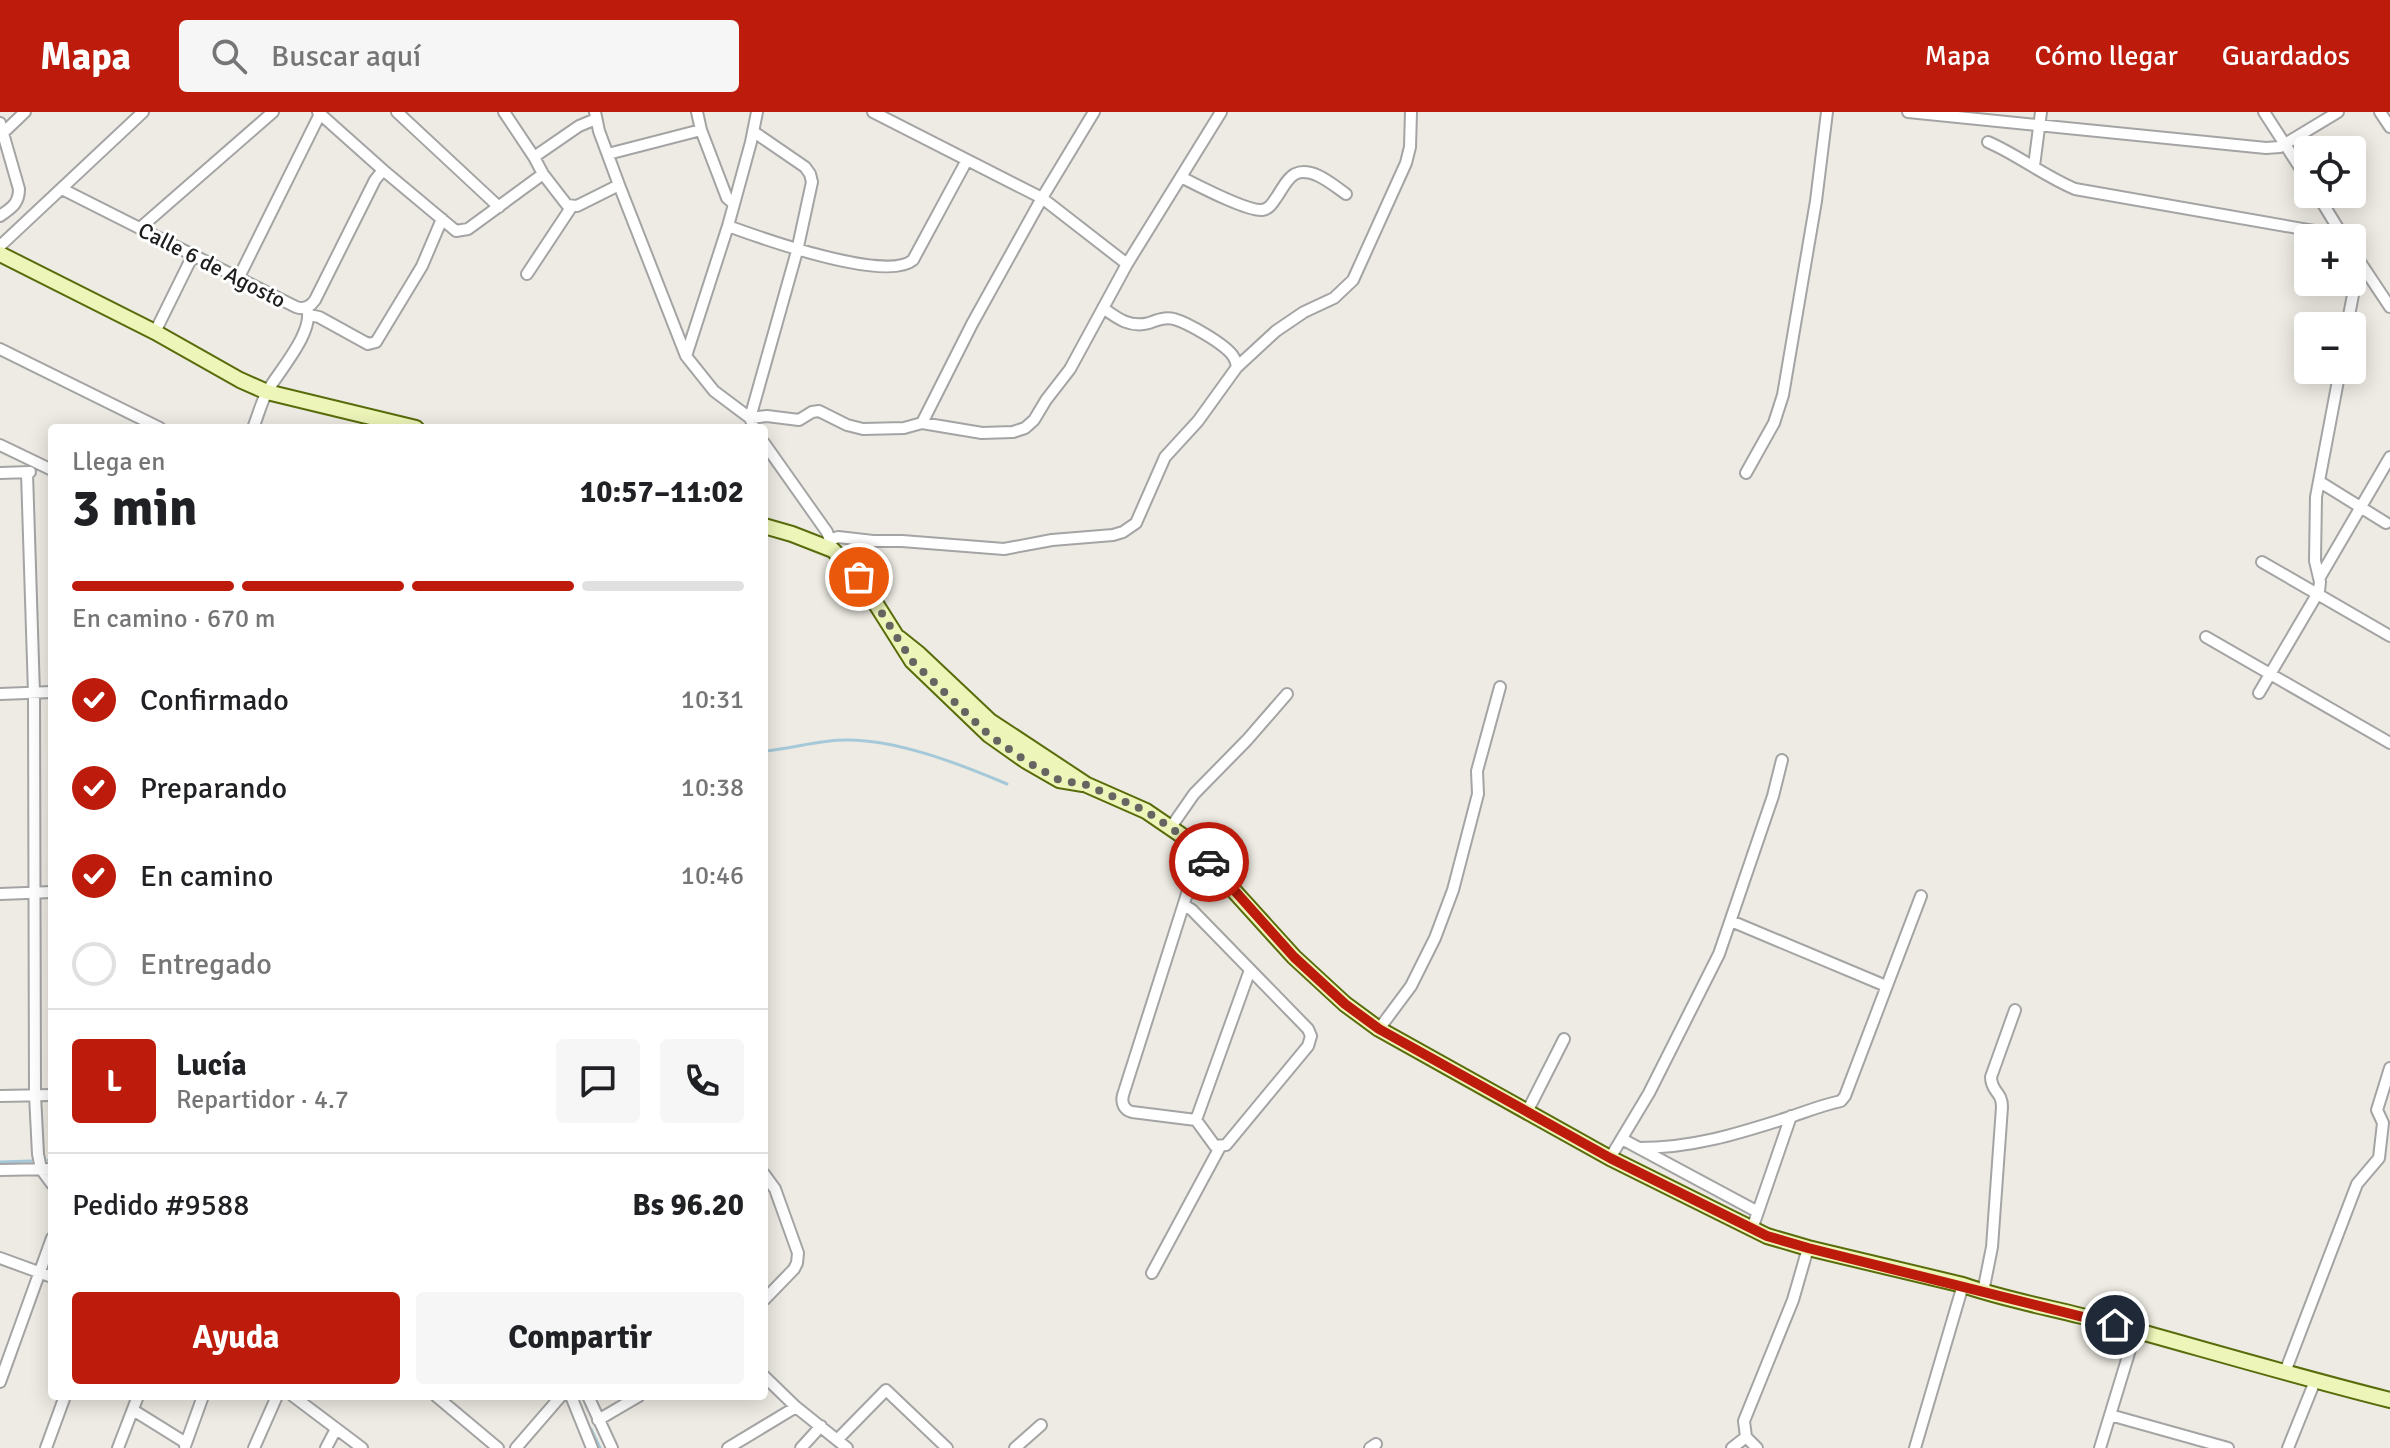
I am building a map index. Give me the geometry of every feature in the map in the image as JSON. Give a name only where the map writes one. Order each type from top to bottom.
[{"type":"street","points":[[0,216],[19,198],[1,128],[25,112]]},
{"type":"street","points":[[143,112],[62,189],[1,253],[267,392],[399,424]]},
{"type":"street","points":[[140,228],[273,112]]},
{"type":"street","points":[[397,112],[499,207]]},
{"type":"street","points":[[504,112],[563,201],[577,206],[619,185]]},
{"type":"street","points":[[697,112],[727,198],[734,204]]},
{"type":"street","points":[[686,356],[728,226],[757,112]]},
{"type":"street","points":[[873,112],[1042,198],[1127,264]]},
{"type":"street","points":[[922,423],[972,324],[1094,112]]},
{"type":"street","points":[[752,423],[767,416],[799,420],[819,411],[863,429],[904,428],[922,423],[982,433],[1013,432],[1025,428],[1070,369],[1127,264],[1221,112]]},
{"type":"street","points":[[832,545],[838,537],[1004,549],[1052,540],[1113,535],[1136,523],[1165,457],[1198,421],[1237,367],[1276,331],[1304,312],[1334,298],[1353,280],[1406,163],[1410,147],[1411,112]]},
{"type":"street","points":[[1746,473],[1774,423],[1783,395],[1816,201],[1827,112]]},
{"type":"street","points":[[1908,112],[2272,148],[2285,144],[2338,112]]},
{"type":"street","points":[[2034,166],[2041,112]]},
{"type":"street","points":[[2264,112],[2294,158]]},
{"type":"street","points":[[2380,112],[2390,127]]},
{"type":"street","points":[[239,277],[319,113],[453,229],[464,231],[543,174]]},
{"type":"street","points":[[534,157],[596,116],[619,185],[686,356],[714,391],[752,423]]},
{"type":"street","points":[[608,154],[701,130]]},
{"type":"street","points":[[752,423],[797,251],[811,178],[805,167],[754,132]]},
{"type":"street","points":[[1988,142],[2075,189],[2294,228]]},
{"type":"street","points":[[728,226],[797,251],[848,263],[909,264],[967,160]]},
{"type":"street","name":"Calle 6 de Agosto","points":[[62,189],[308,311],[383,170]]},
{"type":"street","points":[[1181,177],[1249,208],[1264,210],[1271,206],[1295,174],[1307,173],[1323,178],[1346,194]]},
{"type":"street","points":[[527,274],[572,206]]},
{"type":"street","points":[[255,424],[267,392],[292,358],[308,311],[368,344],[376,342],[422,266],[442,219]]},
{"type":"street","points":[[155,332],[193,255]]},
{"type":"street","points":[[2366,272],[2390,307]]},
{"type":"street","points":[[1103,308],[1122,322],[1139,325],[1174,319],[1225,347],[1235,358],[1237,367]]},
{"type":"street","points":[[0,349],[152,424]]},
{"type":"street","points":[[2320,577],[2315,556],[2316,497],[2338,384]]},
{"type":"street","points":[[0,445],[48,468]]},
{"type":"street","points":[[768,449],[899,638],[990,721],[1087,785],[1146,811],[1171,827],[1200,853],[1294,957],[1345,1004],[1379,1029],[1610,1158],[1752,1229],[1808,1248],[2136,1330],[2390,1400]]},
{"type":"street","points":[[2259,693],[2317,594],[2320,577],[2390,457]]},
{"type":"street","points":[[0,473],[27,473],[39,464]]},
{"type":"street","points":[[0,1170],[46,1169],[38,1154],[35,1095],[34,693],[27,473]]},
{"type":"street","points":[[2320,482],[2386,523]]},
{"type":"street","points":[[768,527],[832,545]]},
{"type":"street","points":[[2262,562],[2390,636]]},
{"type":"street","points":[[2206,637],[2390,743]]},
{"type":"street","points":[[1379,1029],[1411,986],[1435,938],[1453,890],[1478,794],[1477,771],[1500,687]]},
{"type":"street","points":[[0,694],[48,692]]},
{"type":"street","points":[[1171,827],[1194,794],[1287,694]]},
{"type":"street","points":[[1610,1158],[1649,1093],[1719,954],[1773,796],[1782,760]]},
{"type":"street","points":[[1184,905],[1308,1029],[1311,1039],[1226,1145],[1220,1147],[1215,1146],[1196,1120],[1132,1112],[1122,1102],[1200,853]]},
{"type":"street","points":[[0,894],[48,892]]},
{"type":"street","points":[[1639,1148],[1670,1148],[1717,1140],[1841,1101],[1921,896]]},
{"type":"street","points":[[1731,921],[1886,986]]},
{"type":"street","points":[[1196,1120],[1250,970]]},
{"type":"street","points":[[1983,1292],[1992,1247],[2002,1107],[2002,1098],[1991,1084],[1991,1077],[2015,1010]]},
{"type":"street","points":[[1527,1112],[1564,1039]]},
{"type":"street","points":[[2285,1372],[2357,1184],[2379,1158],[2383,1123],[2377,1110],[2390,1068]]},
{"type":"street","points":[[0,1096],[48,1095]]},
{"type":"street","points":[[1752,1229],[1791,1116]]},
{"type":"street","points":[[1622,1139],[1758,1212]]},
{"type":"street","points":[[1152,1273],[1220,1147]]},
{"type":"street","points":[[38,1154],[48,1153]]},
{"type":"street","points":[[768,1179],[775,1189],[797,1248],[798,1260],[788,1276],[768,1296]]},
{"type":"street","points":[[1757,1448],[1746,1437],[1743,1426],[1793,1300],[1808,1248]]},
{"type":"street","points":[[0,1382],[48,1250]]},
{"type":"street","points":[[0,1258],[48,1275]]},
{"type":"street","points":[[1915,1448],[1963,1285]]},
{"type":"street","points":[[2100,1448],[2136,1330]]},
{"type":"street","points":[[0,1347],[12,1352]]},
{"type":"street","points":[[768,1380],[847,1448]]},
{"type":"street","points":[[2288,1448],[2315,1381]]},
{"type":"street","points":[[837,1440],[886,1390],[947,1448]]},
{"type":"street","points":[[46,1448],[64,1400]]},
{"type":"street","points":[[118,1448],[137,1400]]},
{"type":"street","points":[[133,1410],[185,1446],[202,1400]]},
{"type":"street","points":[[254,1448],[275,1400]]},
{"type":"street","points":[[298,1400],[362,1448]]},
{"type":"street","points":[[441,1400],[498,1448]]},
{"type":"street","points":[[516,1448],[555,1400]]},
{"type":"street","points":[[561,1400],[583,1415],[597,1417],[631,1400]]},
{"type":"street","points":[[572,1400],[592,1448]]},
{"type":"street","points":[[590,1400],[612,1448]]},
{"type":"street","points":[[728,1448],[796,1407]]},
{"type":"street","points":[[2110,1415],[2192,1443],[2228,1448]]},
{"type":"street","points":[[1015,1448],[1041,1425]]},
{"type":"street","points":[[801,1448],[821,1426]]},
{"type":"street","points":[[326,1448],[336,1429]]},
{"type":"street","points":[[1732,1448],[1746,1437]]},
{"type":"waterway","points":[[768,750],[835,740],[865,741],[928,754],[1007,784]]},
{"type":"waterway","points":[[0,1162],[31,1161]]},
{"type":"waterway","points":[[591,1429],[600,1448]]},
{"type":"way so far","points":[[859,577],[912,661],[989,735],[1059,780],[1087,785],[1146,811],[1187,839],[1209,862]]},
{"type":"route","points":[[1209,862],[1294,957],[1361,1016],[1498,1097],[1610,1158],[1767,1236],[2115,1325]]}]
